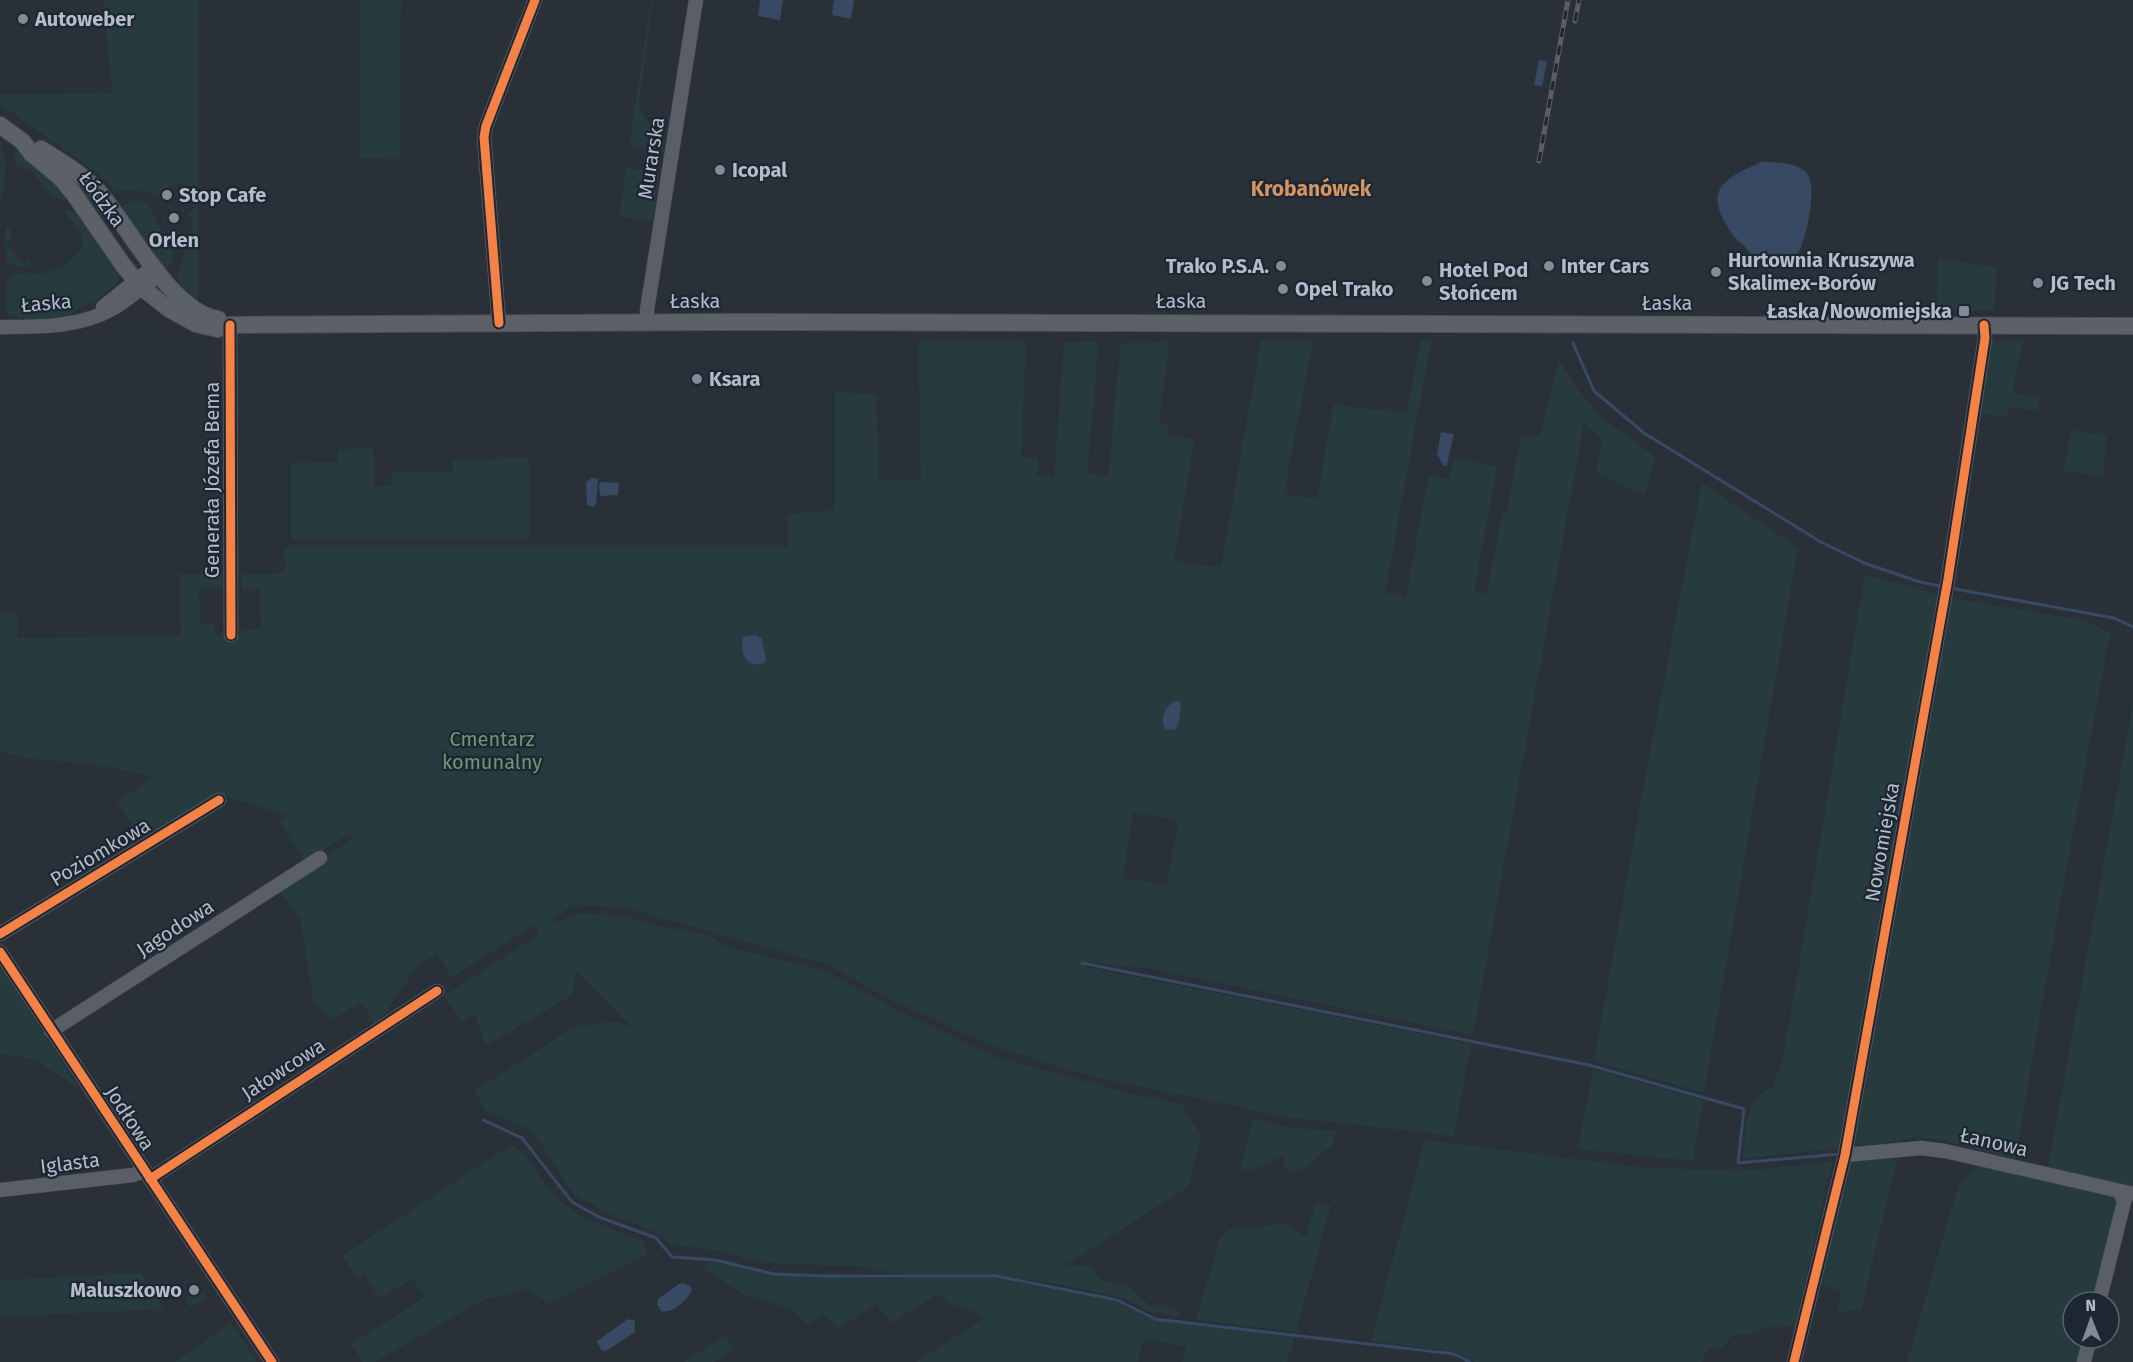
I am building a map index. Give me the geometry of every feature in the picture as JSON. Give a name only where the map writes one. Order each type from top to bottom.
[{"type":"main road","name":"Łódzka","points":[[0,125],[22,141],[38,147],[95,189],[108,203],[156,271]]},
{"type":"main road","name":"Łódzka","points":[[22,141],[32,154],[75,194],[138,284]]},
{"type":"main road","name":"Łaska","points":[[156,271],[192,309],[230,325]]},
{"type":"main road","name":"Łaska","points":[[138,284],[169,309],[196,324],[218,329],[230,325],[647,322],[2133,326]]},
{"type":"street","points":[[499,323],[484,137],[486,126],[535,0]]},
{"type":"street","name":"Murarska","points":[[647,322],[696,0]]},
{"type":"street","name":"Łaska","points":[[0,327],[67,325],[94,316],[112,309],[138,284],[156,271]]},
{"type":"street","name":"Generała Józefa Bema","points":[[230,325],[231,635]]},
{"type":"street","name":"Nowomiejska","points":[[1794,1362],[1845,1153],[1947,586],[1985,338],[1984,325]]},
{"type":"street","name":"Poziomkowa","points":[[0,934],[219,800]]},
{"type":"street","name":"Jagodowa","points":[[51,1031],[320,858]]},
{"type":"street","name":"Jodłowa","points":[[0,952],[272,1362]]},
{"type":"street","name":"Jałowcowa","points":[[147,1175],[437,991]]},
{"type":"street","name":"Łanowa","points":[[1845,1153],[1921,1148],[1945,1151],[2127,1193]]},
{"type":"street","name":"Iglasta","points":[[0,1190],[147,1175]]},
{"type":"street","points":[[2102,1290],[2127,1193]]},
{"type":"green space","points":[[104,0],[199,0],[198,304],[181,289],[178,274],[193,224],[188,213],[194,210],[187,194],[191,191],[190,189],[186,191],[181,182],[154,196],[145,191],[116,190],[98,173],[0,104],[0,94],[112,93]]},
{"type":"green space","points":[[360,0],[401,0],[400,157],[360,158]]},
{"type":"green space","points":[[651,0],[653,0],[639,104],[641,111],[664,145],[663,152],[629,146]]},
{"type":"green space","points":[[0,141],[3,148],[5,173],[0,205]]},
{"type":"green space","points":[[15,149],[47,172],[68,199],[64,201],[51,195],[31,171],[15,164],[13,158]]},
{"type":"green space","points":[[626,168],[659,173],[652,222],[619,217]]},
{"type":"green space","points":[[86,188],[106,214],[104,220],[102,221],[80,193]]},
{"type":"green space","points":[[137,200],[146,203],[150,208],[172,251],[171,262],[164,270],[120,208]]},
{"type":"green space","points":[[67,209],[76,213],[118,276],[117,283],[98,299],[74,311],[74,316],[30,320],[13,316],[7,312],[8,280],[18,274],[55,270],[75,257],[82,246],[83,240],[80,233],[65,213]]},
{"type":"green space","points":[[8,226],[11,228],[11,238],[6,244],[23,263],[28,259],[31,266],[16,267],[6,261],[5,228]]},
{"type":"green space","points":[[1938,258],[1997,268],[1994,310],[1936,311]]},
{"type":"green space","name":"Cmentarz komunalny","points":[[1170,339],[1159,423],[1168,425],[1167,435],[1194,439],[1174,562],[1221,567],[1261,341],[1313,341],[1284,494],[1317,499],[1334,404],[1407,412],[1421,341],[1431,341],[1385,593],[1406,597],[1429,474],[1450,479],[1454,458],[1497,467],[1474,591],[1486,594],[1503,510],[1507,511],[1521,435],[1540,436],[1559,360],[1576,387],[1602,418],[1656,457],[1644,496],[1596,472],[1602,439],[1584,423],[1473,1035],[1152,969],[1086,962],[1086,967],[1471,1044],[1454,1136],[1286,1117],[1091,1076],[989,1045],[888,998],[826,964],[626,908],[574,905],[553,918],[557,923],[577,913],[624,916],[650,924],[710,936],[726,946],[823,970],[908,1015],[996,1057],[1129,1093],[1181,1104],[1202,1136],[1188,1187],[1061,1268],[1078,1265],[1091,1267],[1101,1280],[1128,1286],[1152,1307],[1169,1307],[1180,1313],[1181,1317],[1150,1312],[1123,1298],[998,1275],[899,1274],[865,1267],[786,1264],[751,1260],[725,1252],[671,1244],[660,1234],[608,1213],[573,1194],[533,1131],[486,1111],[475,1091],[570,1029],[598,1023],[619,1022],[633,1028],[577,971],[572,995],[486,1046],[475,1014],[462,1022],[444,996],[540,934],[533,925],[452,978],[437,953],[417,967],[376,1026],[361,1002],[332,1020],[313,1000],[300,918],[278,890],[356,836],[348,834],[305,862],[279,821],[287,815],[216,794],[141,839],[117,801],[154,777],[98,765],[27,758],[0,752],[0,612],[18,612],[17,638],[181,636],[179,574],[222,574],[222,588],[199,588],[200,623],[213,624],[214,635],[241,635],[242,630],[261,629],[260,589],[242,589],[242,574],[285,573],[284,547],[787,547],[788,514],[835,510],[835,392],[876,394],[879,481],[921,479],[918,341],[1026,341],[1021,458],[1038,459],[1037,476],[1054,477],[1064,342],[1099,341],[1087,474],[1108,476],[1121,343],[1151,343]],"holes":[[[1133,812],[1178,821],[1167,885],[1123,878]]]},
{"type":"green space","points":[[2023,340],[2012,393],[2040,397],[2037,411],[2010,407],[2007,417],[1980,413],[1991,341]]},
{"type":"green space","points":[[2071,430],[2107,436],[2103,477],[2064,471]]},
{"type":"green space","points":[[373,447],[374,486],[392,485],[392,471],[453,473],[453,460],[529,458],[530,540],[294,540],[291,537],[291,463],[338,462],[338,450]]},
{"type":"green space","points":[[1702,483],[1798,548],[1704,1093],[1594,1061]]},
{"type":"green space","points":[[1865,575],[1940,595],[1840,1148],[1743,1158],[1746,1127],[1751,1107],[1763,1092],[1772,1088],[1783,1059]]},
{"type":"green space","points":[[1950,598],[2084,620],[2110,633],[2015,1159],[1941,1140],[1916,1137],[1854,1146]]},
{"type":"green space","points":[[2133,704],[2133,1188],[2048,1167]]},
{"type":"green space","points":[[0,968],[78,1088],[35,1060],[0,1053]]},
{"type":"green space","points":[[1593,1069],[1703,1100],[1693,1161],[1578,1149]]},
{"type":"green space","points":[[1253,1119],[1292,1128],[1336,1131],[1332,1145],[1302,1170],[1288,1174],[1282,1156],[1248,1172],[1240,1168]]},
{"type":"green space","points":[[1425,1140],[1638,1167],[1741,1171],[1832,1162],[1795,1326],[1771,1325],[1756,1333],[1733,1335],[1721,1348],[1708,1348],[1701,1362],[1474,1362],[1455,1352],[1371,1341]]},
{"type":"green space","points":[[511,1145],[525,1155],[550,1191],[565,1205],[596,1223],[642,1241],[647,1254],[564,1296],[547,1302],[528,1288],[497,1298],[487,1298],[375,1362],[362,1362],[351,1344],[425,1297],[413,1279],[379,1298],[364,1275],[358,1278],[342,1256]]},
{"type":"green space","points":[[1899,1152],[1861,1310],[1838,1312],[1841,1292],[1819,1282],[1849,1159]]},
{"type":"green space","points":[[1981,1162],[2118,1193],[2120,1200],[2097,1290],[2061,1290],[2061,1350],[2084,1350],[2081,1362],[1907,1362],[1958,1186]]},
{"type":"green space","points":[[1316,1201],[1331,1205],[1296,1332],[1196,1320],[1220,1238],[1230,1229],[1284,1223],[1306,1238]]},
{"type":"green space","points":[[711,1261],[774,1275],[876,1279],[993,1278],[1115,1301],[1150,1319],[1295,1337],[1287,1362],[1182,1362],[1186,1347],[1144,1338],[1137,1362],[916,1362],[983,1319],[973,1310],[953,1305],[938,1294],[891,1323],[876,1304],[839,1328],[823,1315],[808,1325],[793,1310],[741,1293],[701,1267]]},
{"type":"green space","points":[[141,1273],[164,1309],[0,1317],[0,1280]]},
{"type":"green space","points":[[204,1292],[208,1297],[191,1308],[185,1299]]},
{"type":"green space","points":[[231,1323],[257,1362],[176,1362],[176,1361]]},
{"type":"green space","points":[[725,1336],[735,1348],[714,1362],[684,1362]]},
{"type":"water","points":[[760,0],[783,0],[780,20],[758,16]]},
{"type":"water","points":[[834,0],[854,0],[851,19],[832,15]]},
{"type":"water","points":[[1539,60],[1547,61],[1542,86],[1534,85]]},
{"type":"water","points":[[1761,162],[1796,166],[1806,172],[1810,179],[1810,214],[1804,240],[1796,257],[1751,256],[1732,234],[1722,216],[1718,204],[1721,187],[1737,174]]},
{"type":"water","points":[[1441,432],[1454,434],[1447,465],[1444,466],[1437,455]]},
{"type":"water","points":[[592,478],[598,479],[596,504],[593,507],[587,505],[586,482]]},
{"type":"water","points":[[601,482],[619,483],[618,495],[600,496],[599,484]]},
{"type":"water","points":[[756,635],[762,639],[766,660],[764,663],[753,664],[745,658],[742,643],[743,637]]},
{"type":"water","points":[[1176,701],[1181,705],[1178,726],[1176,729],[1166,730],[1163,722],[1164,714],[1168,706]]},
{"type":"water","points":[[683,1283],[690,1286],[692,1290],[687,1298],[675,1308],[661,1311],[657,1304],[658,1299]]},
{"type":"water","points":[[628,1319],[635,1321],[635,1332],[606,1351],[601,1350],[597,1341]]},
{"type":"waterway","points":[[1573,343],[1594,391],[1644,433],[1821,542],[1864,563],[1920,582],[1944,587]]},
{"type":"waterway","points":[[1950,588],[2114,618],[2133,627]]},
{"type":"waterway","points":[[1082,963],[1589,1065],[1744,1109],[1738,1163],[1840,1154]]},
{"type":"waterway","points":[[483,1120],[522,1138],[572,1202],[599,1217],[656,1238],[672,1257],[715,1260],[774,1274],[996,1276],[1117,1300],[1155,1319],[1454,1354],[1470,1362]]},
{"type":"railway","points":[[1539,161],[1568,0]]},
{"type":"railway","points":[[1575,21],[1579,0]]},
{"type":"cycle path","points":[[499,323],[484,137],[486,126],[535,0]]},
{"type":"cycle path","points":[[230,325],[231,635]]},
{"type":"cycle path","points":[[1794,1362],[1845,1155],[1948,579],[1985,338],[1984,325]]},
{"type":"cycle path","points":[[0,934],[219,800]]},
{"type":"cycle path","points":[[0,952],[272,1362]]},
{"type":"cycle path","points":[[150,1179],[437,991]]},
{"type":"place","name":"Autoweber","points":[[23,19]]},
{"type":"place","name":"Icopal","points":[[720,170]]},
{"type":"place","name":"Stop Cafe","points":[[167,195]]},
{"type":"place","name":"Orlen","points":[[174,218]]},
{"type":"place","name":"Trako P.S.A.","points":[[1281,266]]},
{"type":"place","name":"Inter Cars","points":[[1549,266]]},
{"type":"place","name":"Hurtownia Kruszywa Skalimex-Borów","points":[[1716,272]]},
{"type":"place","name":"Hotel Pod Słońcem","points":[[1427,281]]},
{"type":"place","name":"JG Tech","points":[[2038,283]]},
{"type":"place","name":"Opel Trako","points":[[1283,289]]},
{"type":"place","name":"Łaska/Nowomiejska","points":[[1964,311]]},
{"type":"place","name":"Ksara","points":[[697,379]]},
{"type":"place","name":"Maluszkowo","points":[[194,1290]]},
{"type":"district","name":"Krobanówek","points":[[1311,189]]}]
